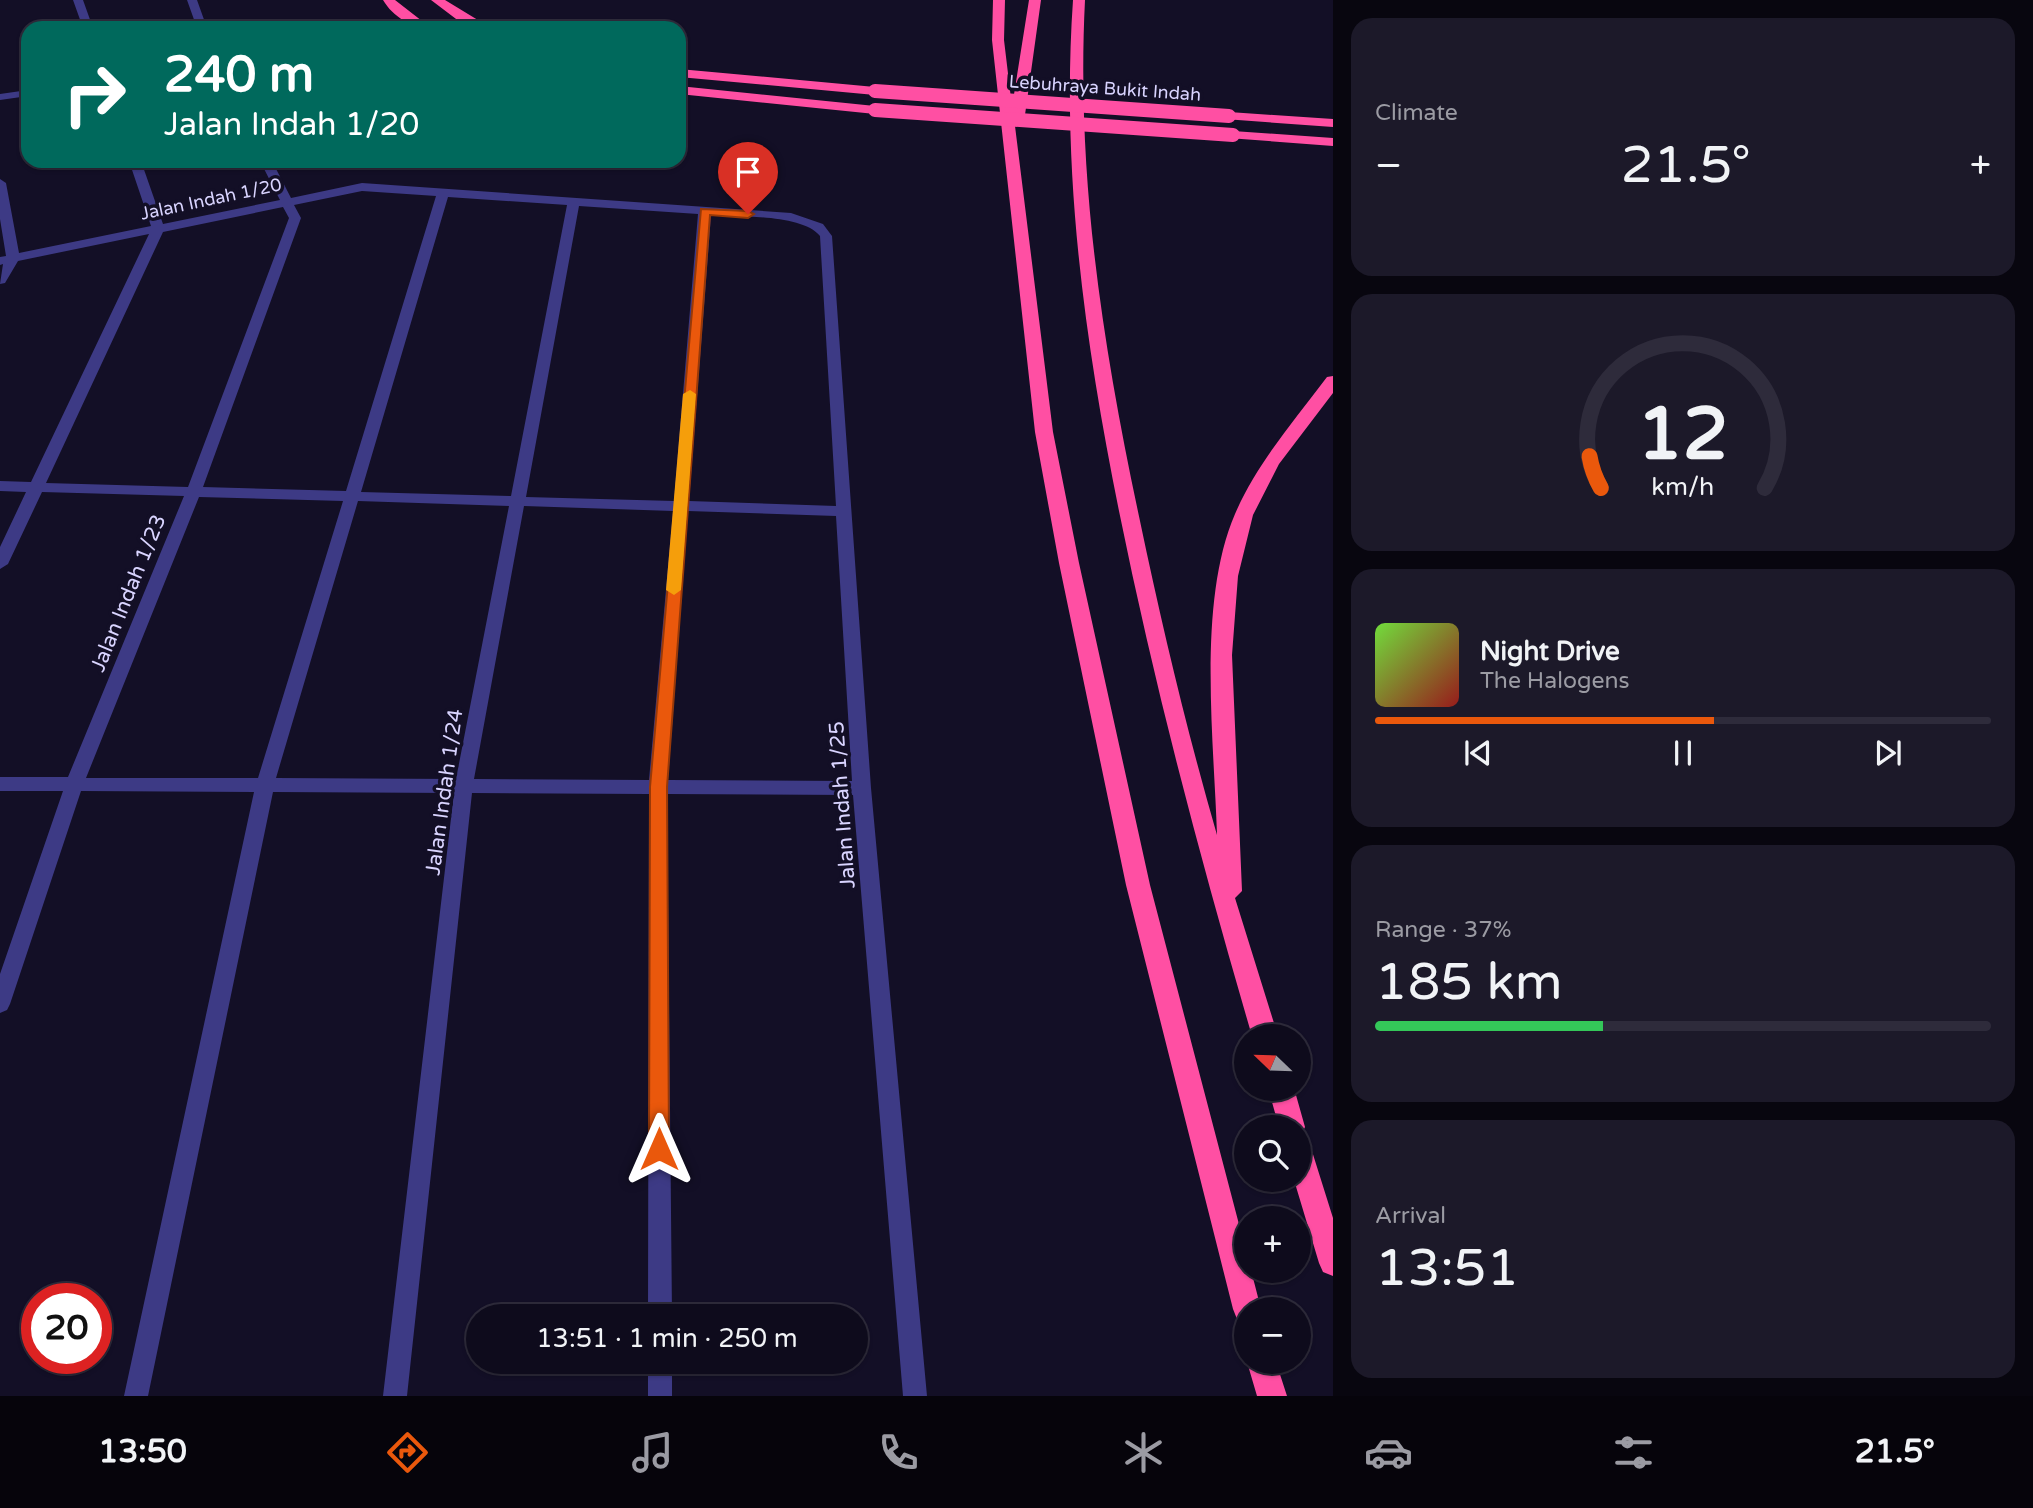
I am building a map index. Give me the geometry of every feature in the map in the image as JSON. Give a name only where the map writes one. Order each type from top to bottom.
[{"type":"highway","points":[[389,0],[393,7],[414,21]]},
{"type":"highway","points":[[437,0],[467,21]]},
{"type":"highway","points":[[999,0],[998,40],[1044,432],[1069,563],[1138,885],[1244,1297]]},
{"type":"highway","points":[[1012,156],[1035,0]]},
{"type":"highway","points":[[1079,0],[1077,137],[1085,251],[1104,388],[1141,576],[1181,744],[1261,1024]]},
{"type":"highway","name":"Lebuhraya Bukit Indah","points":[[686,74],[875,91],[1333,123]]},
{"type":"highway","name":"Lebuhraya Bukit Indah","points":[[686,91],[876,110],[1333,142]]},
{"type":"highway","points":[[1230,919],[1222,655],[1228,576],[1244,515],[1271,463],[1333,381]]},
{"type":"highway","points":[[1311,1191],[1333,1263]]},
{"type":"highway","points":[[1266,1374],[1272,1396]]},
{"type":"street","points":[[78,0],[86,21]]},
{"type":"street","points":[[192,0],[200,21]]},
{"type":"street","points":[[0,97],[21,94]]},
{"type":"street","points":[[0,564],[158,228],[137,168]]},
{"type":"street","points":[[270,168],[287,201]]},
{"type":"street","points":[[0,183],[7,259],[0,280]]},
{"type":"street","name":"Jalan Indah 1/20","points":[[7,259],[362,187],[574,200],[807,221]]},
{"type":"street","points":[[136,1396],[265,785],[443,193]]},
{"type":"street","name":"Jalan Indah 1/24","points":[[395,1396],[464,786],[574,200]]},
{"type":"street","name":"Jalan Indah 1/23","points":[[0,1004],[74,785],[194,491],[295,218],[287,201]]},
{"type":"street","points":[[660,1304],[659,787],[705,211]]},
{"type":"street","name":"Jalan Indah 1/25","points":[[807,221],[826,236],[862,788],[915,1396]]},
{"type":"street","points":[[0,486],[846,512]]},
{"type":"street","points":[[0,784],[862,788]]},
{"type":"street","points":[[660,1374],[660,1396]]},
{"type":"slow traffic","points":[[674,590],[690,394]]},
{"type":"route","points":[[659,1149],[659,787],[705,211],[748,214]]}]
